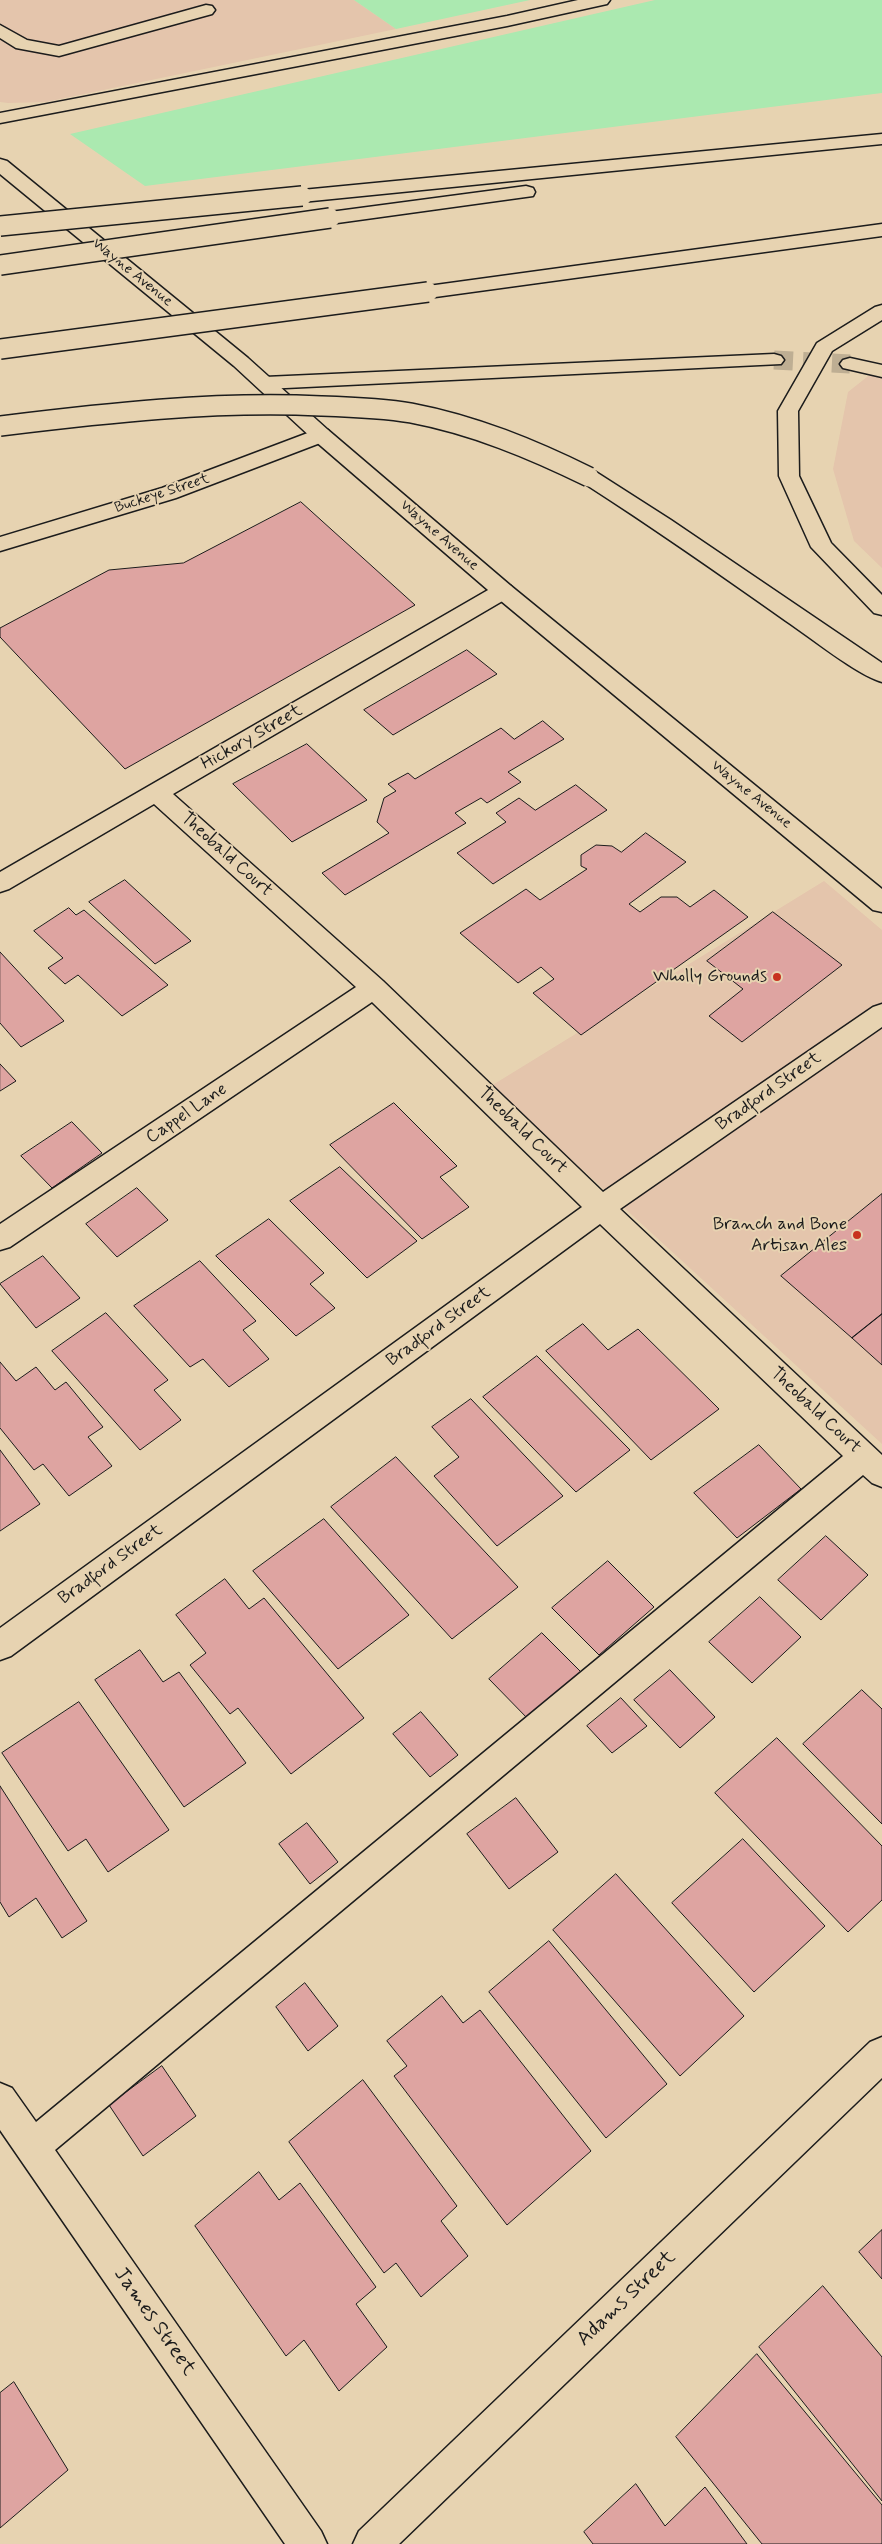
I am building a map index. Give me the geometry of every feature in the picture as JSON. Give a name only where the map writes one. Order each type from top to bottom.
[{"type":"main road","points":[[0,118],[507,21],[601,0]]},
{"type":"main road","points":[[0,30],[22,44],[59,50],[206,10]]},
{"type":"main road","points":[[0,226],[882,139]]},
{"type":"main road","points":[[0,265],[330,218],[882,144]]},
{"type":"main road","name":"Wayne Avenue","points":[[0,165],[265,384],[321,435],[503,591],[882,903]]},
{"type":"main road","points":[[0,349],[882,230]]},
{"type":"main road","points":[[882,311],[824,347],[788,411],[789,476],[822,547],[882,608]]},
{"type":"main road","points":[[265,384],[774,360]]},
{"type":"main road","points":[[850,364],[882,371]]},
{"type":"main road","points":[[0,426],[211,405],[284,403],[411,413],[484,433],[540,453],[589,477],[644,510],[828,640],[882,674]]},
{"type":"main road","name":"Buckeye Street","points":[[0,544],[177,491],[321,435]]},
{"type":"main road","name":"Hickory Street","points":[[0,883],[503,591]]},
{"type":"main road","name":"Theobald Court","points":[[157,793],[374,988],[601,1208],[873,1466]]},
{"type":"main road","name":"Cappel Lane","points":[[0,1239],[374,988]]},
{"type":"main road","name":"Bradford Street","points":[[0,1646],[601,1208],[882,1014]]},
{"type":"main road","points":[[32,2147],[873,1466]]},
{"type":"main road","name":"Adams Street","points":[[372,2544],[882,2054]]},
{"type":"main road","name":"James Street","points":[[0,2100],[308,2544]]},
{"type":"shaded area","points":[[0,0],[354,0],[396,29],[46,102],[8,103],[0,102]]},
{"type":"shaded area","points":[[882,365],[882,568],[854,541],[833,469],[848,392]]},
{"type":"shaded area","points":[[824,881],[882,930],[882,1444],[491,1086]]},
{"type":"green space","points":[[354,0],[530,0],[396,29]]},
{"type":"green space","points":[[655,0],[882,0],[882,93],[145,186],[70,134]]},
{"type":"building","points":[[301,502],[415,605],[125,769],[0,637],[0,628],[109,570],[183,563]]},
{"type":"building","points":[[467,650],[497,674],[393,735],[364,710]]},
{"type":"building","points":[[543,721],[564,739],[508,772],[521,782],[487,803],[481,798],[455,813],[466,823],[345,895],[322,873],[389,833],[377,822],[384,798],[396,791],[388,784],[408,773],[415,779],[501,728],[514,739]]},
{"type":"building","points":[[307,744],[367,800],[292,842],[233,784]]},
{"type":"building","points":[[576,785],[607,810],[493,884],[457,853],[506,822],[496,813],[519,798],[535,810]]},
{"type":"building","points":[[646,833],[686,862],[629,904],[640,912],[661,897],[677,897],[690,907],[714,890],[748,917],[581,1035],[533,993],[554,979],[541,967],[518,983],[460,933],[526,889],[540,900],[587,869],[581,866],[581,855],[596,845],[612,846],[621,852]]},
{"type":"building","points":[[125,880],[191,941],[155,964],[89,902]]},
{"type":"building","points":[[69,908],[76,915],[84,910],[168,985],[122,1016],[78,975],[65,984],[48,968],[63,958],[34,931]]},
{"type":"building","name":"Wholly Grounds","points":[[773,912],[842,965],[742,1042],[709,1016],[743,989],[707,961]]},
{"type":"building","points":[[0,952],[64,1021],[21,1047],[0,1023]]},
{"type":"building","points":[[0,1064],[16,1081],[0,1091]]},
{"type":"building","points":[[394,1103],[457,1166],[440,1177],[469,1207],[422,1239],[330,1145]]},
{"type":"building","points":[[72,1122],[102,1153],[52,1188],[21,1156]]},
{"type":"building","points":[[340,1167],[417,1241],[367,1278],[290,1201]]},
{"type":"building","points":[[137,1188],[168,1220],[117,1257],[86,1224]]},
{"type":"building","name":"Branch and Bone Artisan Ales","points":[[882,1194],[882,1314],[852,1338],[781,1276]]},
{"type":"building","points":[[269,1219],[324,1273],[310,1284],[335,1308],[296,1336],[216,1256]]},
{"type":"building","points":[[43,1256],[80,1298],[36,1328],[0,1284]]},
{"type":"building","points":[[200,1261],[256,1321],[243,1330],[269,1359],[229,1387],[203,1359],[190,1367],[134,1306]]},
{"type":"building","points":[[106,1313],[168,1380],[154,1390],[181,1420],[140,1450],[52,1351]]},
{"type":"building","points":[[882,1314],[882,1365],[852,1338]]},
{"type":"building","points":[[583,1324],[608,1350],[638,1329],[719,1409],[651,1460],[546,1351]]},
{"type":"building","points":[[537,1356],[630,1450],[576,1492],[483,1397]]},
{"type":"building","points":[[0,1362],[16,1381],[36,1367],[55,1390],[66,1382],[103,1427],[88,1437],[112,1466],[69,1496],[43,1464],[34,1470],[0,1428]]},
{"type":"building","points":[[471,1399],[563,1496],[497,1546],[434,1476],[459,1457],[432,1427]]},
{"type":"building","points":[[759,1445],[801,1489],[737,1538],[694,1493]]},
{"type":"building","points":[[0,1450],[40,1504],[0,1531]]},
{"type":"building","points":[[396,1457],[518,1587],[452,1639],[331,1507]]},
{"type":"building","points":[[324,1519],[409,1615],[338,1669],[253,1571]]},
{"type":"building","points":[[826,1536],[868,1575],[821,1620],[778,1580]]},
{"type":"building","points":[[608,1561],[654,1607],[599,1655],[552,1608]]},
{"type":"building","points":[[225,1579],[249,1609],[264,1598],[364,1718],[291,1774],[238,1708],[230,1714],[190,1665],[206,1653],[176,1615]]},
{"type":"building","points":[[760,1597],[801,1637],[752,1683],[709,1642]]},
{"type":"building","points":[[542,1633],[583,1674],[530,1721],[489,1679]]},
{"type":"building","points":[[140,1650],[163,1682],[179,1672],[246,1763],[184,1807],[95,1680]]},
{"type":"building","points":[[670,1670],[715,1717],[680,1748],[634,1700]]},
{"type":"building","points":[[862,1690],[882,1709],[882,1824],[803,1744]]},
{"type":"building","points":[[621,1698],[647,1726],[612,1753],[587,1726]]},
{"type":"building","points":[[79,1702],[169,1830],[108,1872],[86,1839],[68,1851],[2,1753]]},
{"type":"building","points":[[421,1712],[458,1755],[430,1777],[393,1734]]},
{"type":"building","points":[[777,1738],[882,1846],[882,1900],[848,1932],[715,1793]]},
{"type":"building","points":[[0,1786],[87,1921],[62,1938],[36,1898],[9,1917],[0,1902]]},
{"type":"building","points":[[516,1798],[558,1852],[509,1889],[467,1834]]},
{"type":"building","points":[[307,1823],[338,1862],[310,1884],[279,1844]]},
{"type":"building","points":[[743,1839],[825,1926],[754,1992],[672,1903]]},
{"type":"building","points":[[616,1874],[744,2016],[680,2076],[553,1930]]},
{"type":"building","points":[[549,1941],[667,2084],[606,2138],[489,1992]]},
{"type":"building","points":[[305,1983],[338,2026],[308,2051],[276,2007]]},
{"type":"building","points":[[442,1996],[463,2023],[480,2010],[591,2151],[507,2225],[394,2076],[407,2066],[387,2041]]},
{"type":"building","points":[[162,2066],[196,2116],[143,2156],[109,2105]]},
{"type":"building","points":[[363,2080],[457,2206],[441,2221],[468,2256],[421,2297],[396,2263],[384,2273],[289,2142]]},
{"type":"building","points":[[259,2172],[279,2200],[300,2183],[376,2287],[356,2304],[387,2347],[339,2391],[304,2340],[286,2356],[195,2226]]},
{"type":"building","points":[[882,2230],[882,2279],[859,2252]]},
{"type":"building","points":[[823,2286],[882,2357],[882,2501],[759,2347]]},
{"type":"building","points":[[757,2354],[882,2505],[882,2544],[762,2544],[676,2437]]},
{"type":"building","points":[[14,2382],[68,2470],[0,2528],[0,2393]]},
{"type":"building","points":[[636,2484],[665,2526],[705,2487],[747,2544],[593,2544],[584,2532]]},
{"type":"tunnel","points":[[774,360],[850,364]]},
{"type":"place","name":"Wholly Grounds","points":[[777,977]]},
{"type":"place","name":"Branch and Bone Artisan Ales","points":[[857,1235]]}]
